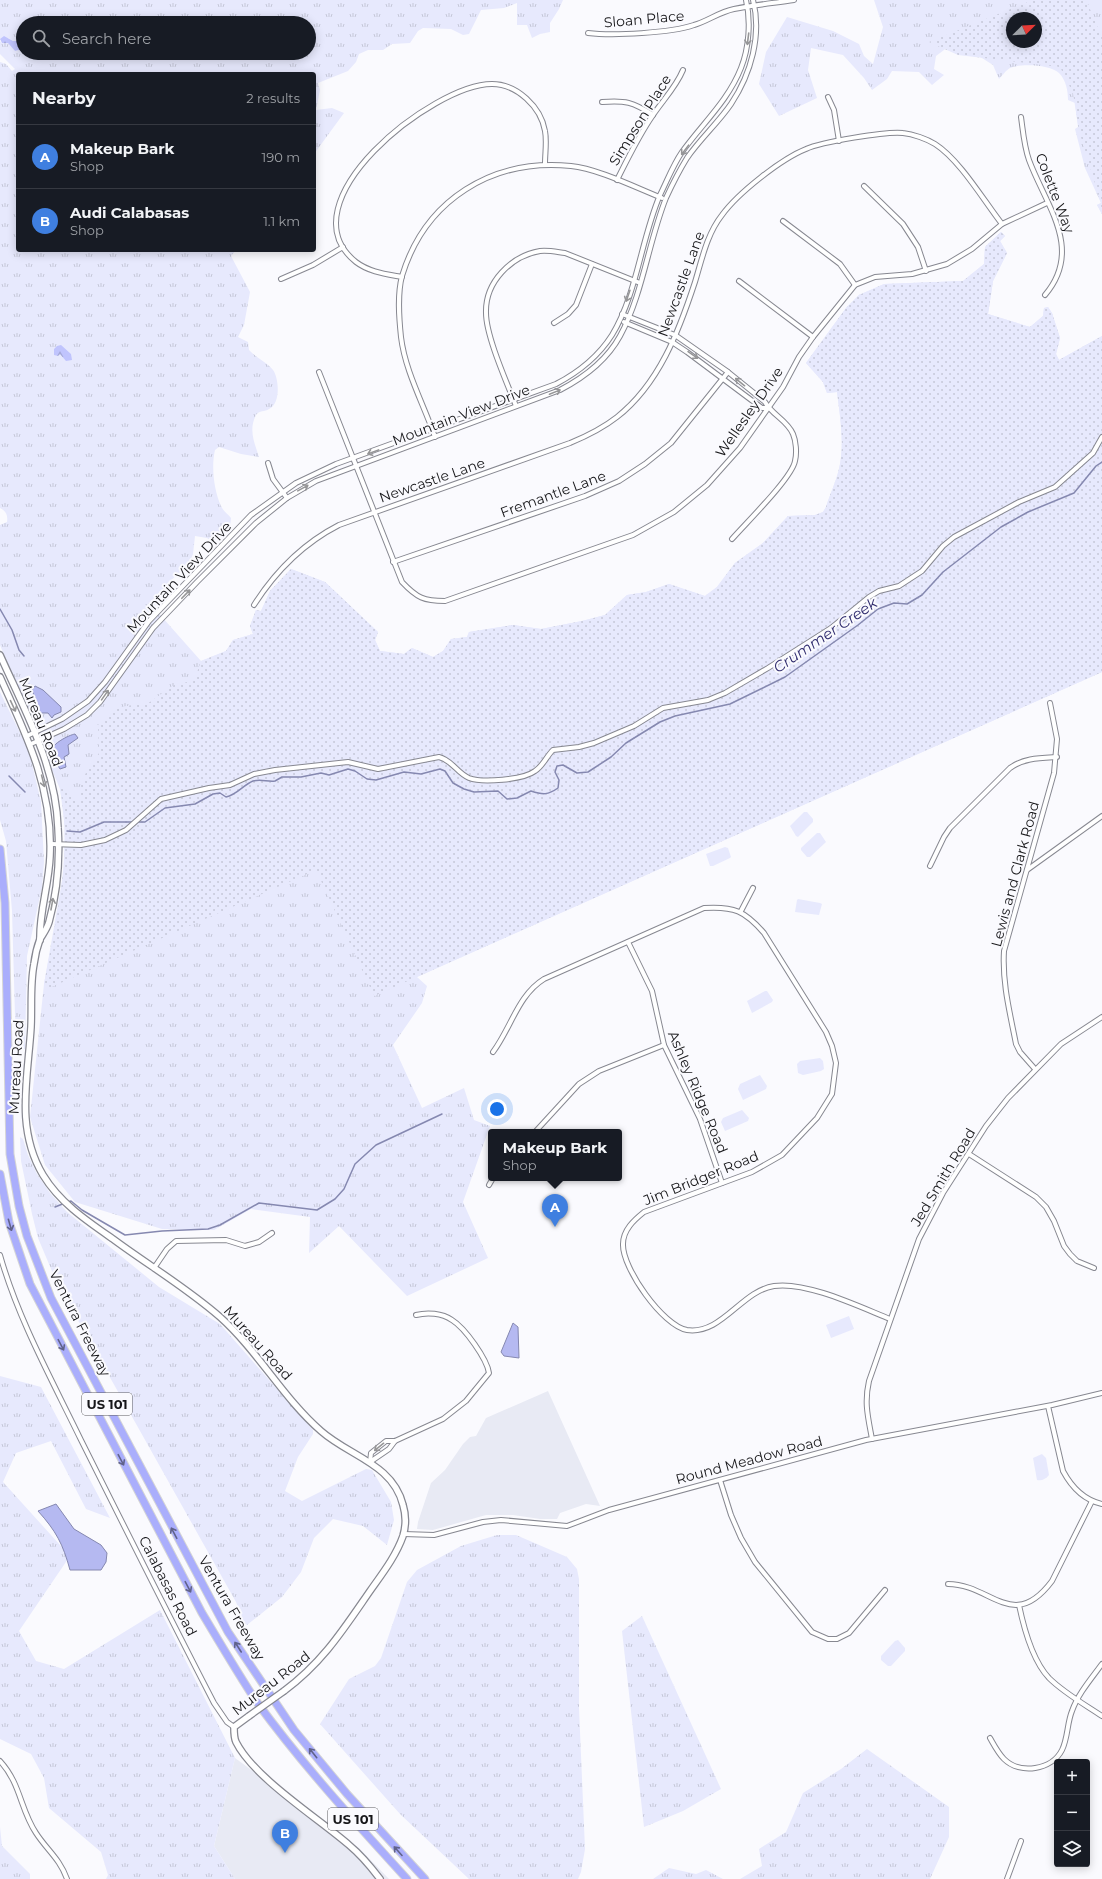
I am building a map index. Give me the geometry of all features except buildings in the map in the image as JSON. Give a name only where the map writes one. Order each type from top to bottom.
[{"type":"highway","name":"Ventura Freeway","points":[[0,849],[5,903],[10,1154],[19,1206],[38,1268],[51,1298],[228,1632],[294,1730],[347,1794],[425,1879]]},
{"type":"highway","name":"Ventura Freeway","points":[[0,1174],[9,1222],[30,1284],[202,1613],[235,1669],[290,1746],[337,1802],[407,1879]]},
{"type":"main road","name":"Mureau Road","points":[[0,656],[39,741],[54,792],[57,813],[59,844],[55,886],[48,925],[40,941],[32,977],[31,1028],[24,1100],[26,1127],[34,1157],[43,1175],[65,1202],[223,1320],[317,1428],[345,1448],[370,1462],[390,1480],[400,1496],[405,1517],[404,1534],[387,1566],[334,1643],[317,1663],[284,1691],[234,1727]]},
{"type":"main road","name":"Mureau Road","points":[[0,677],[31,744],[45,792],[51,844],[48,876],[39,923],[40,941]]},
{"type":"main road","points":[[234,1727],[235,1741],[252,1764],[282,1791],[350,1846],[380,1879]]},
{"type":"street","name":"Mountain View Drive","points":[[27,736],[62,720],[88,701],[105,682],[148,621],[251,515],[282,492],[314,474],[556,384],[580,370],[604,347],[620,321],[660,197],[682,153],[733,86],[742,67],[749,30],[748,6],[746,0]]},
{"type":"street","name":"Mountain View Drive","points":[[31,744],[70,726],[95,707],[153,628],[256,523],[287,498],[316,481],[560,390],[575,382],[591,370],[608,353],[620,337],[629,316],[666,199],[688,157],[731,104],[750,68],[756,28],[754,0]]},
{"type":"street","name":"Sloan Place","points":[[588,33],[603,35],[676,30],[695,25],[720,13],[748,6],[794,0]]},
{"type":"street","name":"Simpson Place","points":[[617,180],[629,155],[653,115],[679,79],[683,70]]},
{"type":"street","points":[[402,277],[372,270],[356,262],[343,247],[336,226],[336,211],[340,197],[368,157],[393,132],[418,114],[451,96],[477,86],[492,84],[511,88],[528,99],[539,114],[545,130],[545,164]]},
{"type":"street","points":[[828,97],[834,110],[839,140]]},
{"type":"street","points":[[602,102],[623,100],[636,104],[653,115]]},
{"type":"street","name":"Colette Way","points":[[1021,118],[1028,158],[1061,233],[1063,259],[1059,273],[1045,296]]},
{"type":"street","name":"Newcastle Lane","points":[[254,605],[263,590],[304,546],[320,535],[339,525],[570,443],[599,430],[617,418],[638,399],[649,385],[672,342],[710,233],[722,215],[736,198],[786,160],[807,148],[839,140],[902,132],[936,144],[955,162],[1002,224]]},
{"type":"street","points":[[435,437],[408,365],[401,338],[399,305],[402,277],[415,245],[431,219],[468,186],[507,170],[526,165],[545,164],[572,166],[617,180],[666,199]]},
{"type":"street","points":[[864,186],[903,224],[918,247],[926,271]]},
{"type":"street","name":"Wellesley Drive","points":[[319,372],[402,582],[416,596],[430,601],[445,601],[633,535],[674,512],[707,485],[740,448],[783,388],[799,357],[854,285],[875,276],[912,274],[947,264],[972,249],[1002,224],[1047,203]]},
{"type":"street","points":[[783,221],[840,264],[854,285]]},
{"type":"street","points":[[281,279],[313,265],[343,247]]},
{"type":"street","points":[[516,406],[489,332],[486,313],[490,290],[506,266],[516,259],[529,254],[541,251],[558,252],[640,283]]},
{"type":"street","points":[[554,323],[568,314],[576,306],[592,264]]},
{"type":"street","points":[[739,282],[813,337]]},
{"type":"street","points":[[622,314],[675,335],[728,372],[765,402],[768,408],[786,422],[794,434],[795,462],[785,479],[732,539]]},
{"type":"street","points":[[620,321],[672,342],[724,377],[762,408],[768,408]]},
{"type":"street","name":"Fremantle Lane","points":[[393,562],[585,496],[619,481],[645,464],[671,443],[728,372]]},
{"type":"street","points":[[51,844],[93,844],[105,840],[134,824],[162,799],[209,788],[230,785],[254,774],[275,770],[348,762],[378,770],[439,758],[445,759],[464,775],[475,779],[513,779],[530,774],[540,767],[553,750],[579,747],[594,743],[634,726],[663,708],[716,697],[762,672],[831,628],[869,596],[879,591],[899,586],[922,571],[943,546],[954,537],[1019,502],[1055,487],[1093,453],[1102,437]]},
{"type":"street","points":[[268,463],[273,479],[287,498]]},
{"type":"street","name":"Lewis and Clark Road","points":[[1035,1069],[1020,1052],[1016,1044],[1004,986],[1003,968],[1004,951],[1054,773],[1057,757],[1057,739],[1050,703]]},
{"type":"street","points":[[930,866],[950,828],[1010,768],[1018,762],[1032,758],[1057,757]]},
{"type":"street","points":[[1027,871],[1102,816]]},
{"type":"street","points":[[493,1052],[502,1040],[524,998],[536,983],[704,908],[721,907],[741,911],[753,888]]},
{"type":"street","name":"Jim Bridger Road","points":[[741,911],[764,933],[826,1032],[832,1046],[836,1063],[836,1078],[832,1094],[826,1106],[817,1118],[782,1155],[752,1172],[644,1212],[635,1219],[628,1229],[623,1242],[624,1255],[628,1268],[665,1319],[674,1326],[686,1330],[697,1330],[719,1321],[759,1291],[775,1286],[788,1285],[812,1290],[890,1319]]},
{"type":"street","name":"Ashley Ridge Road","points":[[628,942],[655,999],[659,1028],[664,1045],[700,1119],[722,1183]]},
{"type":"street","name":"Jed Smith Road","points":[[872,1438],[866,1406],[866,1396],[890,1319],[919,1239],[943,1193],[986,1126],[1008,1098],[1061,1044],[1102,1017]]},
{"type":"street","points":[[537,1129],[579,1084],[600,1071],[664,1045]]},
{"type":"street","points":[[969,1154],[1036,1197],[1046,1207],[1054,1221],[1064,1246],[1070,1254],[1077,1261],[1094,1268]]},
{"type":"street","points":[[489,1185],[491,1181]]},
{"type":"street","points":[[154,1268],[176,1241],[226,1240],[245,1246],[258,1242],[272,1232]]},
{"type":"street","name":"Calabasas Road","points":[[0,1255],[14,1295],[34,1343],[139,1556],[214,1703],[224,1719],[234,1727]]},
{"type":"street","points":[[370,1462],[371,1453],[386,1441],[395,1441],[443,1419],[466,1401],[489,1372],[488,1364],[464,1332],[452,1320],[425,1312],[416,1315]]},
{"type":"street","name":"Round Meadow Road","points":[[404,1534],[434,1535],[483,1522],[500,1520],[567,1526],[605,1512],[872,1438],[1048,1406],[1102,1393]]},
{"type":"street","points":[[1048,1406],[1063,1471],[1074,1487],[1092,1501],[1102,1504]]},
{"type":"street","points":[[370,1462],[389,1449],[395,1441]]},
{"type":"street","points":[[720,1480],[730,1515],[755,1562],[812,1632],[828,1639],[837,1639],[849,1633],[885,1590]]},
{"type":"street","points":[[948,1584],[967,1588],[1001,1602],[1019,1605],[1032,1601],[1043,1593],[1052,1581],[1092,1501]]},
{"type":"street","points":[[1019,1605],[1024,1628],[1039,1663],[1048,1677],[1060,1688],[1102,1716]]},
{"type":"street","points":[[990,1738],[1004,1759],[1010,1763],[1019,1767],[1029,1768],[1046,1765],[1058,1757],[1062,1750],[1072,1711],[1078,1699],[1102,1664]]},
{"type":"street","points":[[0,1761],[10,1772],[22,1798],[27,1817],[36,1833],[57,1858],[67,1879]]},
{"type":"street","points":[[1006,1879],[1021,1841]]},
{"type":"shaded area","points":[[35,686],[43,690],[61,707],[61,712],[54,715],[52,718],[48,713],[40,713],[36,710],[36,701],[32,690]]},
{"type":"shaded area","points":[[75,734],[78,738],[68,745],[69,754],[64,757],[66,767],[60,769],[53,755],[52,748],[61,740]]},
{"type":"shaded area","points":[[513,1323],[518,1327],[519,1358],[504,1356],[501,1352]]},
{"type":"shaded area","points":[[548,1391],[600,1506],[586,1504],[560,1513],[557,1519],[540,1519],[513,1515],[486,1515],[433,1530],[417,1529],[431,1483],[445,1470],[463,1444],[470,1437],[476,1436],[486,1418]]},
{"type":"shaded area","points":[[56,1504],[74,1529],[101,1545],[107,1553],[106,1562],[101,1570],[70,1570],[65,1553],[58,1538],[50,1525],[38,1511]]},
{"type":"shaded area","points":[[235,1758],[359,1848],[389,1879],[235,1879],[214,1846]]},
{"type":"green space","points":[[0,0],[563,0],[550,23],[550,32],[540,34],[532,38],[527,25],[517,25],[517,3],[504,8],[481,10],[469,34],[463,35],[451,29],[423,28],[418,31],[410,43],[392,44],[383,50],[368,50],[359,54],[356,62],[348,71],[318,83],[320,90],[316,110],[316,72],[16,72],[16,252],[234,252],[231,256],[250,292],[244,325],[238,337],[248,342],[249,350],[273,370],[278,385],[276,402],[267,410],[257,413],[254,421],[252,431],[259,457],[241,454],[219,447],[215,450],[213,471],[215,486],[222,508],[231,518],[230,528],[213,542],[207,538],[195,536],[193,554],[189,564],[168,583],[154,608],[201,661],[226,651],[233,640],[253,634],[250,626],[256,610],[261,611],[270,591],[291,569],[325,582],[378,632],[375,640],[380,651],[404,654],[412,648],[433,657],[443,651],[451,639],[467,637],[469,632],[513,625],[541,629],[582,621],[605,615],[627,595],[646,592],[669,584],[705,596],[717,587],[735,563],[763,543],[788,516],[815,515],[823,512],[826,507],[839,469],[842,450],[837,392],[827,393],[823,382],[806,363],[846,308],[859,295],[884,284],[963,281],[984,264],[985,247],[1001,232],[1005,236],[1000,241],[1007,253],[993,281],[988,314],[1030,327],[1043,316],[1044,308],[1048,307],[1052,313],[1060,338],[1056,354],[1059,360],[1102,336],[1102,672],[417,977],[427,986],[422,1003],[393,1045],[422,1108],[464,1088],[474,1120],[490,1126],[463,1202],[488,1258],[407,1296],[339,1226],[309,1253],[310,1217],[251,1209],[214,1230],[162,1229],[75,1202],[45,1165],[30,1117],[44,984],[64,870],[65,827],[60,789],[0,645],[0,525],[7,522],[7,515],[4,510],[0,508],[0,62],[6,64],[12,71],[15,69],[0,54],[0,41],[2,43],[8,42],[16,51],[16,60],[316,60],[316,16],[16,16],[16,41],[8,38],[0,39]]},
{"type":"green space","points":[[874,0],[1102,0],[1102,214],[1097,205],[1101,203],[1085,168],[1075,129],[1078,127],[1075,103],[1068,100],[1066,86],[1059,73],[1050,68],[1028,65],[1015,66],[1010,68],[999,79],[993,65],[963,46],[952,44],[936,56],[934,69],[944,75],[932,85],[919,72],[892,71],[887,79],[872,90],[864,78],[843,55],[811,48],[808,70],[817,98],[779,116],[759,84],[766,52],[787,17],[833,31],[859,44],[864,56],[873,64],[883,27]]},
{"type":"green space","points":[[1033,0],[1086,0],[1102,37],[1102,214],[1097,205],[1101,203],[1079,131],[1073,93],[1060,67],[958,55],[929,42]]},
{"type":"green space","points":[[4,36],[16,41],[16,51],[8,43],[2,43],[0,39]]},
{"type":"green space","points":[[332,108],[344,113],[316,151],[316,110]]},
{"type":"green space","points":[[1001,232],[1005,236],[1000,241],[1007,253],[993,281],[988,314],[1030,327],[1043,316],[1044,308],[1048,307],[1052,313],[1060,338],[1056,354],[1059,360],[1102,336],[1102,672],[374,996],[316,870],[47,989],[44,984],[58,911],[64,863],[64,814],[60,789],[62,786],[79,804],[80,786],[84,776],[99,753],[98,725],[115,708],[150,702],[175,684],[194,681],[201,661],[226,651],[233,640],[253,634],[250,626],[256,610],[261,611],[270,591],[291,569],[325,582],[378,632],[375,640],[380,651],[404,654],[412,648],[433,657],[443,651],[451,639],[467,637],[469,632],[513,625],[541,629],[582,621],[605,615],[627,595],[646,592],[669,584],[705,596],[717,587],[735,563],[763,543],[788,516],[815,515],[823,512],[826,507],[839,469],[842,450],[837,392],[827,393],[823,382],[806,363],[846,308],[859,295],[884,284],[963,281],[984,264],[985,247]]},
{"type":"green space","points":[[61,345],[71,354],[72,360],[66,361],[60,354],[58,356],[54,355],[54,349]]},
{"type":"green space","points":[[0,692],[29,751],[41,802],[44,862],[42,887],[27,956],[25,1049],[16,1050],[12,911],[6,841],[0,820]]},
{"type":"green space","points":[[804,812],[807,812],[813,819],[813,822],[798,837],[790,826]]},
{"type":"green space","points":[[817,833],[820,833],[826,842],[810,857],[807,857],[801,848]]},
{"type":"green space","points":[[725,847],[728,848],[731,857],[710,866],[706,854]]},
{"type":"green space","points":[[798,899],[822,904],[819,915],[795,912]]},
{"type":"green space","points":[[767,991],[773,1000],[772,1002],[752,1013],[747,1001]]},
{"type":"green space","points":[[820,1058],[823,1061],[824,1069],[803,1075],[798,1073],[797,1064],[800,1061]]},
{"type":"green space","points":[[760,1075],[767,1086],[766,1089],[743,1100],[738,1089],[740,1084]]},
{"type":"green space","points":[[742,1110],[749,1118],[748,1121],[725,1131],[721,1122],[723,1118]]},
{"type":"green space","points":[[20,1137],[23,1139],[28,1155],[37,1174],[50,1193],[67,1212],[159,1287],[220,1324],[313,1430],[313,1434],[298,1457],[285,1491],[302,1501],[366,1469],[372,1470],[391,1502],[394,1520],[387,1545],[363,1526],[333,1519],[314,1538],[301,1572],[282,1597],[247,1625],[244,1623],[236,1602],[57,1283],[38,1238],[21,1161]]},
{"type":"green space","points":[[849,1316],[854,1329],[831,1338],[826,1325]]},
{"type":"green space","points":[[0,1376],[41,1387],[110,1518],[86,1509],[51,1441],[16,1453],[3,1482],[70,1556],[19,1631],[36,1661],[64,1669],[160,1610],[235,1758],[214,1846],[235,1879],[106,1879],[108,1875],[101,1852],[49,1808],[44,1778],[31,1754],[0,1739]]},
{"type":"green space","points":[[1042,1454],[1046,1458],[1049,1475],[1047,1478],[1037,1480],[1033,1458]]},
{"type":"green space","points":[[497,1535],[516,1535],[567,1557],[577,1569],[579,1579],[579,1708],[585,1849],[581,1872],[578,1879],[469,1879],[400,1814],[320,1724],[349,1679],[375,1666],[381,1658],[407,1582],[417,1570],[461,1546]]},
{"type":"green space","points":[[642,1616],[721,1789],[683,1811],[644,1827],[622,1631]]},
{"type":"green space","points":[[898,1640],[905,1648],[905,1651],[891,1666],[888,1666],[881,1660],[881,1656],[895,1641]]},
{"type":"green space","points":[[867,1749],[949,1807],[949,1837],[930,1879],[740,1879],[762,1866],[759,1849],[786,1832],[803,1793],[841,1769]]},
{"type":"green space","points":[[0,1827],[2,1846],[30,1874],[30,1879],[0,1879]]},
{"type":"green space","points":[[669,1868],[696,1874],[706,1870],[723,1879],[653,1879]]},
{"type":"waterway","name":"Crummer Creek","points":[[137,822],[145,822],[165,808],[195,804],[213,794],[220,793],[226,797],[230,796],[253,781],[275,781],[282,777],[301,777],[321,773],[329,775],[348,769],[355,771],[367,779],[376,780],[404,772],[421,774],[440,769],[445,771],[453,783],[464,789],[474,792],[498,791],[507,799],[517,798],[531,791],[542,794],[551,792],[558,788],[559,780],[555,772],[557,766],[563,765],[577,773],[588,772],[611,757],[626,743],[660,722],[675,716],[730,704],[785,677],[878,609],[894,603],[907,604],[922,595],[943,572],[1001,527],[1028,512],[1074,493],[1096,466],[1102,462]]},
{"type":"waterway","points":[[0,609],[12,630],[19,650],[24,656]]},
{"type":"waterway","name":"Crummer Creek","points":[[9,776],[25,792]]},
{"type":"waterway","name":"Crummer Creek","points":[[67,831],[80,832],[104,822],[133,822]]},
{"type":"waterway","points":[[68,1202],[71,1201],[82,1210],[125,1235],[162,1231],[208,1229],[220,1225],[259,1203],[317,1210],[335,1199],[344,1189],[355,1164],[376,1145],[442,1114]]},
{"type":"waterway","points":[[55,1207],[65,1203]]},
{"type":"place","name":"Makeup Bark","points":[[555,1227]]},
{"type":"place","name":"Audi Calabasas","points":[[285,1853]]}]
